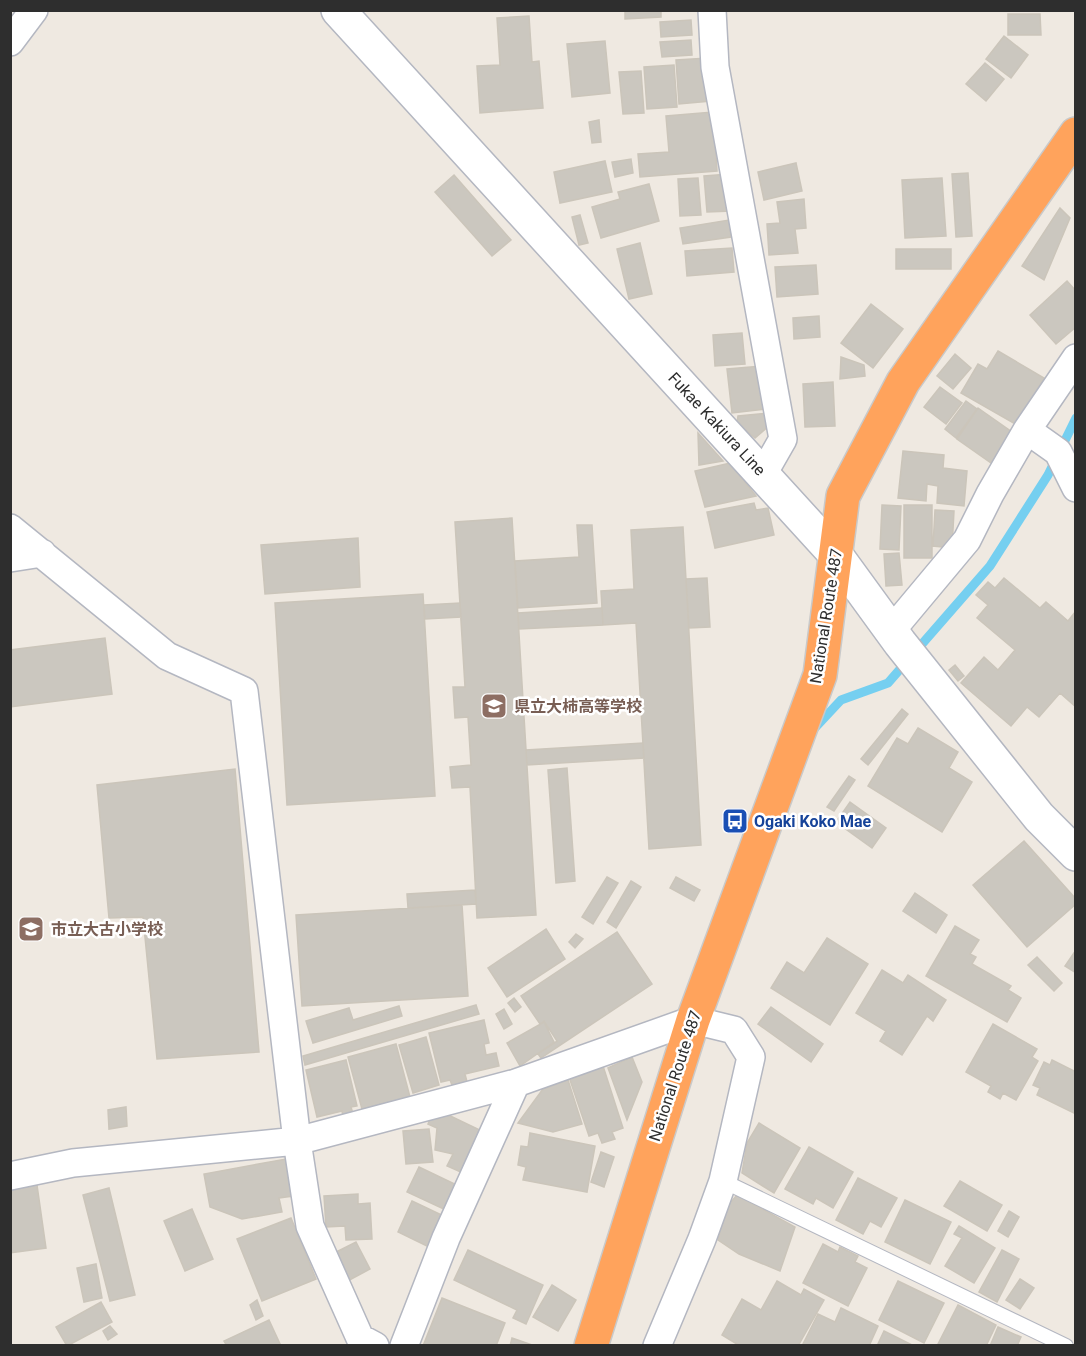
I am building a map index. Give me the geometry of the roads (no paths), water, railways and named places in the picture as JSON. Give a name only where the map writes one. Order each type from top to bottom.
[{"type":"highway","name":"National Route 487","points":[[592,1340],[693,1020],[820,675],[843,496],[903,382],[1076,134]]},
{"type":"main road","name":"Fukae Kakiura Line","points":[[338,10],[836,555],[895,637],[1039,817],[1076,854]]},
{"type":"street","points":[[10,42],[34,10]]},
{"type":"street","points":[[712,10],[716,67],[783,439],[764,474]]},
{"type":"street","points":[[895,637],[967,540],[990,494],[1027,430],[1076,358]]},
{"type":"street","points":[[1027,430],[1058,452],[1076,488]]},
{"type":"street","points":[[10,528],[167,656],[244,691],[297,1141],[310,1226],[360,1338],[375,1346]]},
{"type":"street","points":[[10,558],[42,553]]},
{"type":"street","points":[[10,1176],[73,1163],[297,1141],[516,1083],[693,1020],[734,1030],[751,1057],[723,1181],[702,1239],[657,1346]]},
{"type":"street","points":[[404,1346],[446,1238],[516,1083]]},
{"type":"lane","points":[[723,1181],[1066,1346]]},
{"type":"waterway","points":[[813,730],[841,700],[888,683],[990,566],[1048,475],[1076,418]]},
{"type":"place","name":"県立大柿高等学校","points":[[494,706]]},
{"type":"place","name":"Ogaki Koko Mae","points":[[735,821]]},
{"type":"place","name":"市立大古小学校","points":[[31,929]]}]
